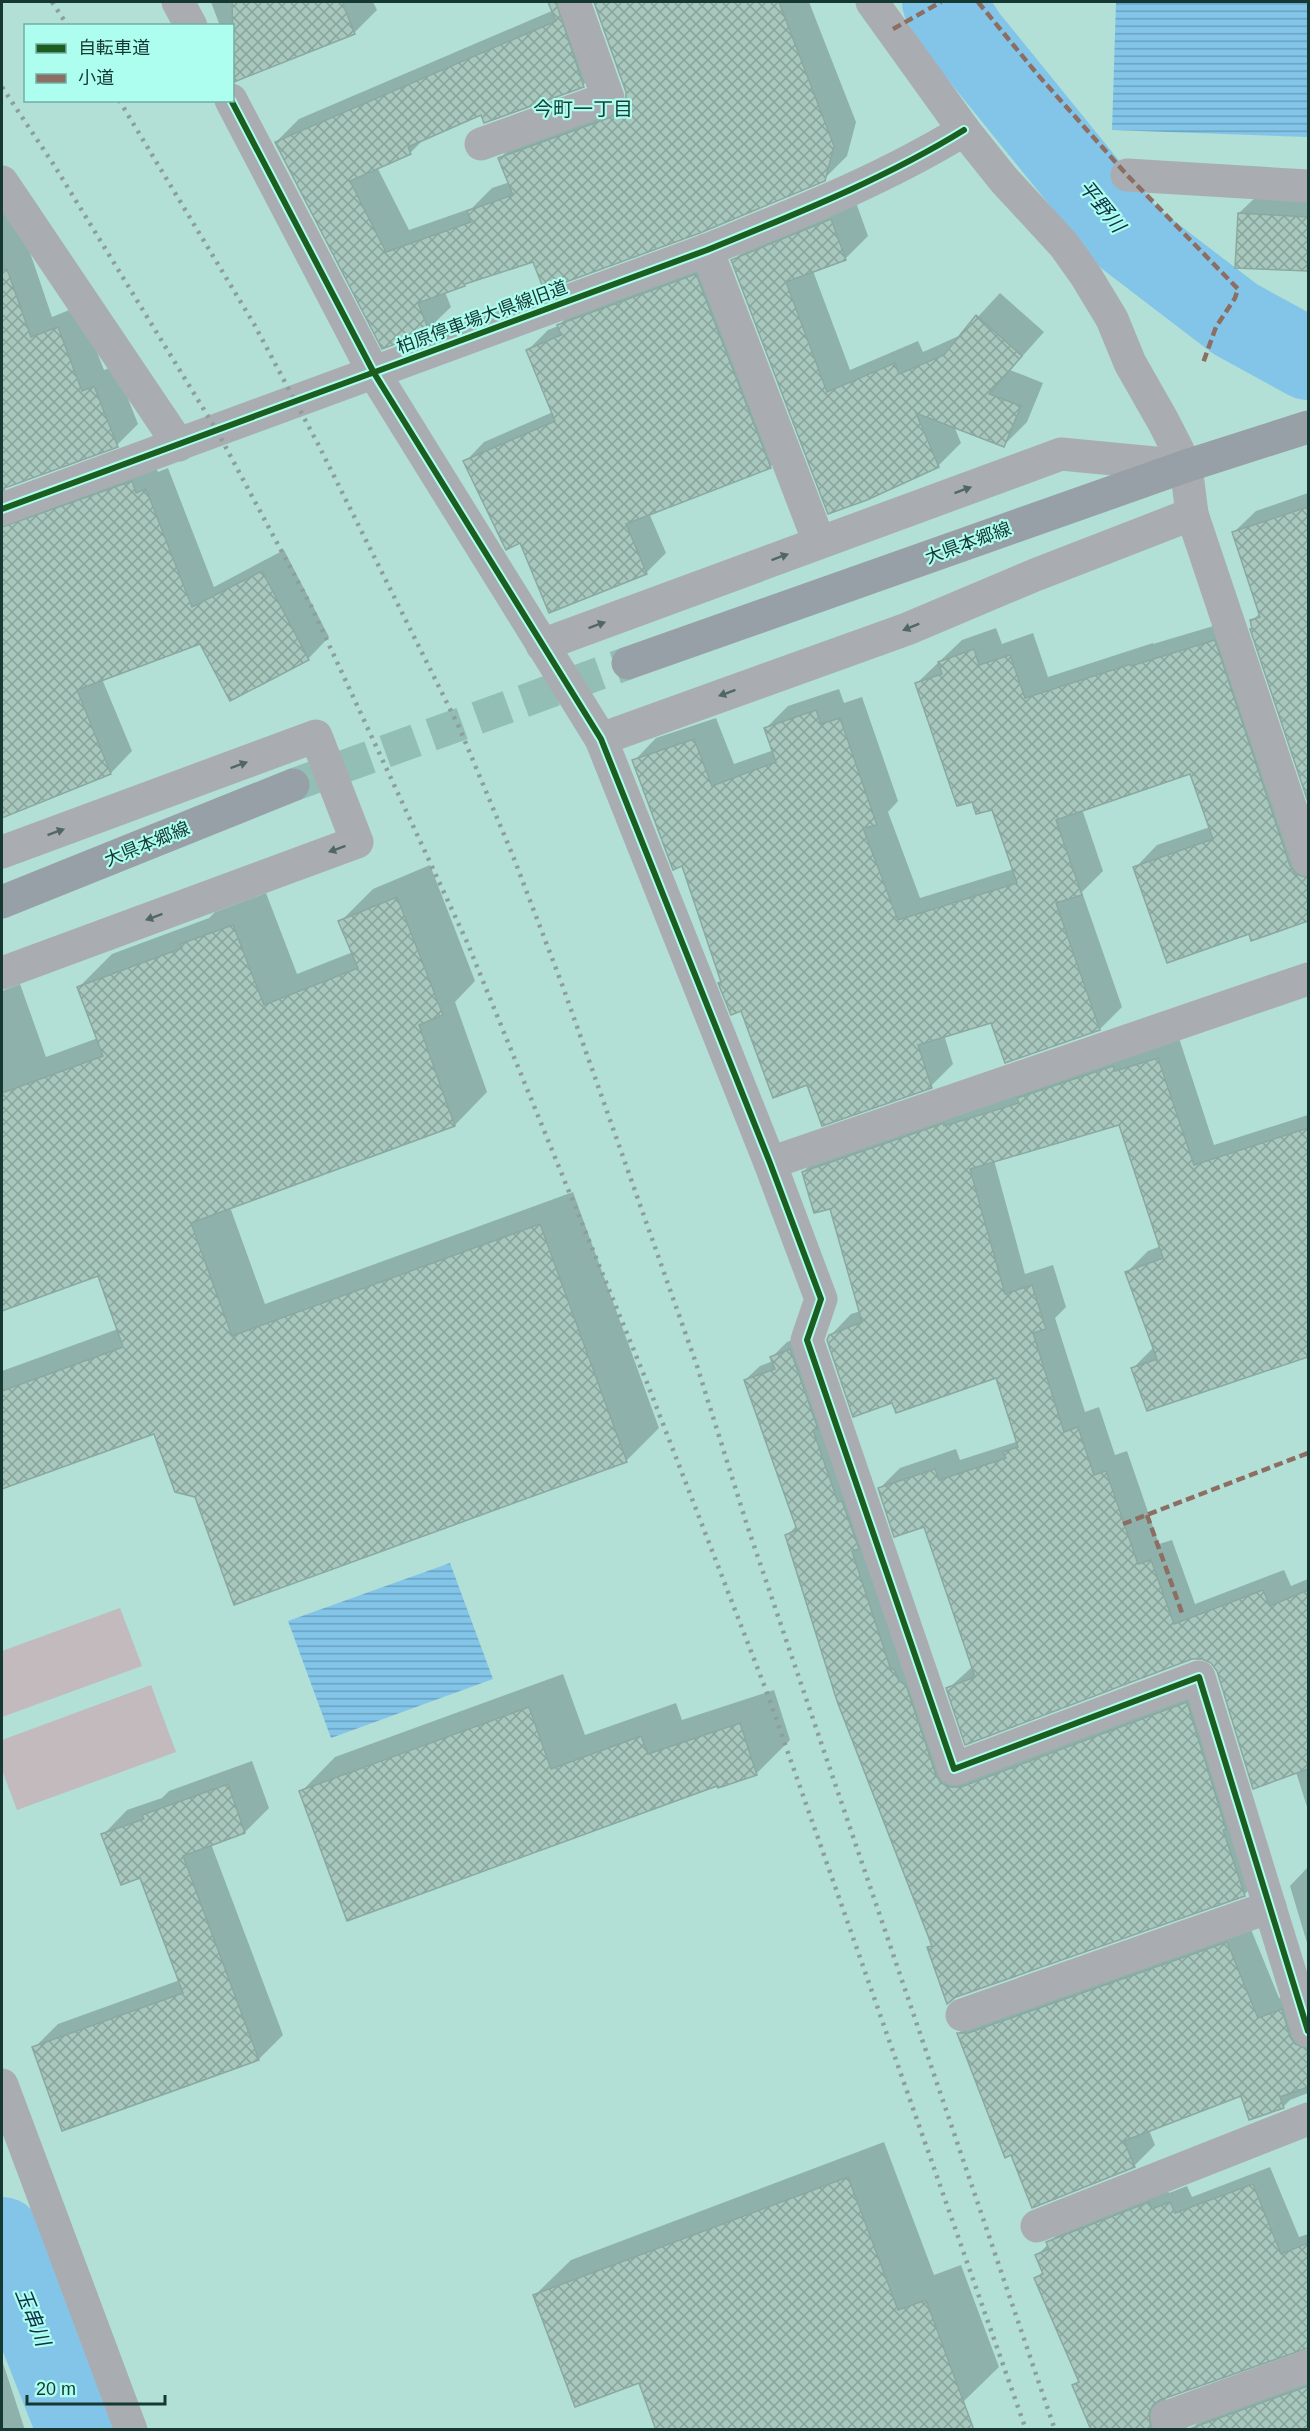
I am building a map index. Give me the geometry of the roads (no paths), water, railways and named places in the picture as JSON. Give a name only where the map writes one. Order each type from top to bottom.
[{"type":"highway","name":"大県本郷線","points":[[628,663],[1185,466],[1308,427]]},
{"type":"highway","name":"大県本郷線","points":[[2,902],[293,785]]},
{"type":"street","points":[[178,2],[190,24]]},
{"type":"street","points":[[481,144],[608,98],[574,2]]},
{"type":"street","points":[[872,2],[964,130],[1004,180],[1064,245],[1112,319],[1130,363],[1185,466],[1192,514],[1308,860]]},
{"type":"street","points":[[232,102],[374,373],[601,739],[770,1163],[821,1299],[807,1340],[954,1769],[1199,1677],[1308,2031]]},
{"type":"street","name":"柏原停車場大県線旧道","points":[[2,509],[374,373],[806,210],[894,171],[964,130]]},
{"type":"street","points":[[1127,175],[1308,186]]},
{"type":"street","points":[[2,182],[179,445]]},
{"type":"street","points":[[707,249],[819,542]]},
{"type":"street","points":[[542,645],[1061,454],[1185,466]]},
{"type":"street","points":[[601,739],[907,629],[1035,575],[1192,514]]},
{"type":"street","points":[[2,852],[316,736],[357,842],[2,973]]},
{"type":"street","points":[[770,1163],[1308,979]]},
{"type":"street","points":[[962,2015],[1270,1907]]},
{"type":"street","points":[[2,2085],[131,2430]]},
{"type":"street","points":[[1037,2226],[1308,2119]]},
{"type":"street","points":[[1171,2430],[1167,2417],[1308,2366]]},
{"type":"water","points":[[1116,2],[1308,2],[1308,137],[1112,130]]},
{"type":"water","points":[[450,1563],[493,1679],[331,1738],[288,1621]]},
{"type":"waterway","name":"平野川","points":[[943,2],[966,37],[1129,238],[1235,319],[1308,359]]},
{"type":"waterway","name":"玉串川","points":[[2,2238],[78,2430]]},
{"type":"tunnel","points":[[293,785],[628,663]]},
{"type":"railway","points":[[52,2],[67,24]]},
{"type":"railway","points":[[2,87],[54,165],[217,431],[311,606],[467,942],[646,1380],[766,1690],[1026,2430]]},
{"type":"railway","points":[[120,102],[254,324],[318,444],[459,727],[513,856],[563,987],[697,1366],[747,1525],[1055,2430]]},
{"type":"district","name":"今町一丁目","points":[[583,109]]}]
